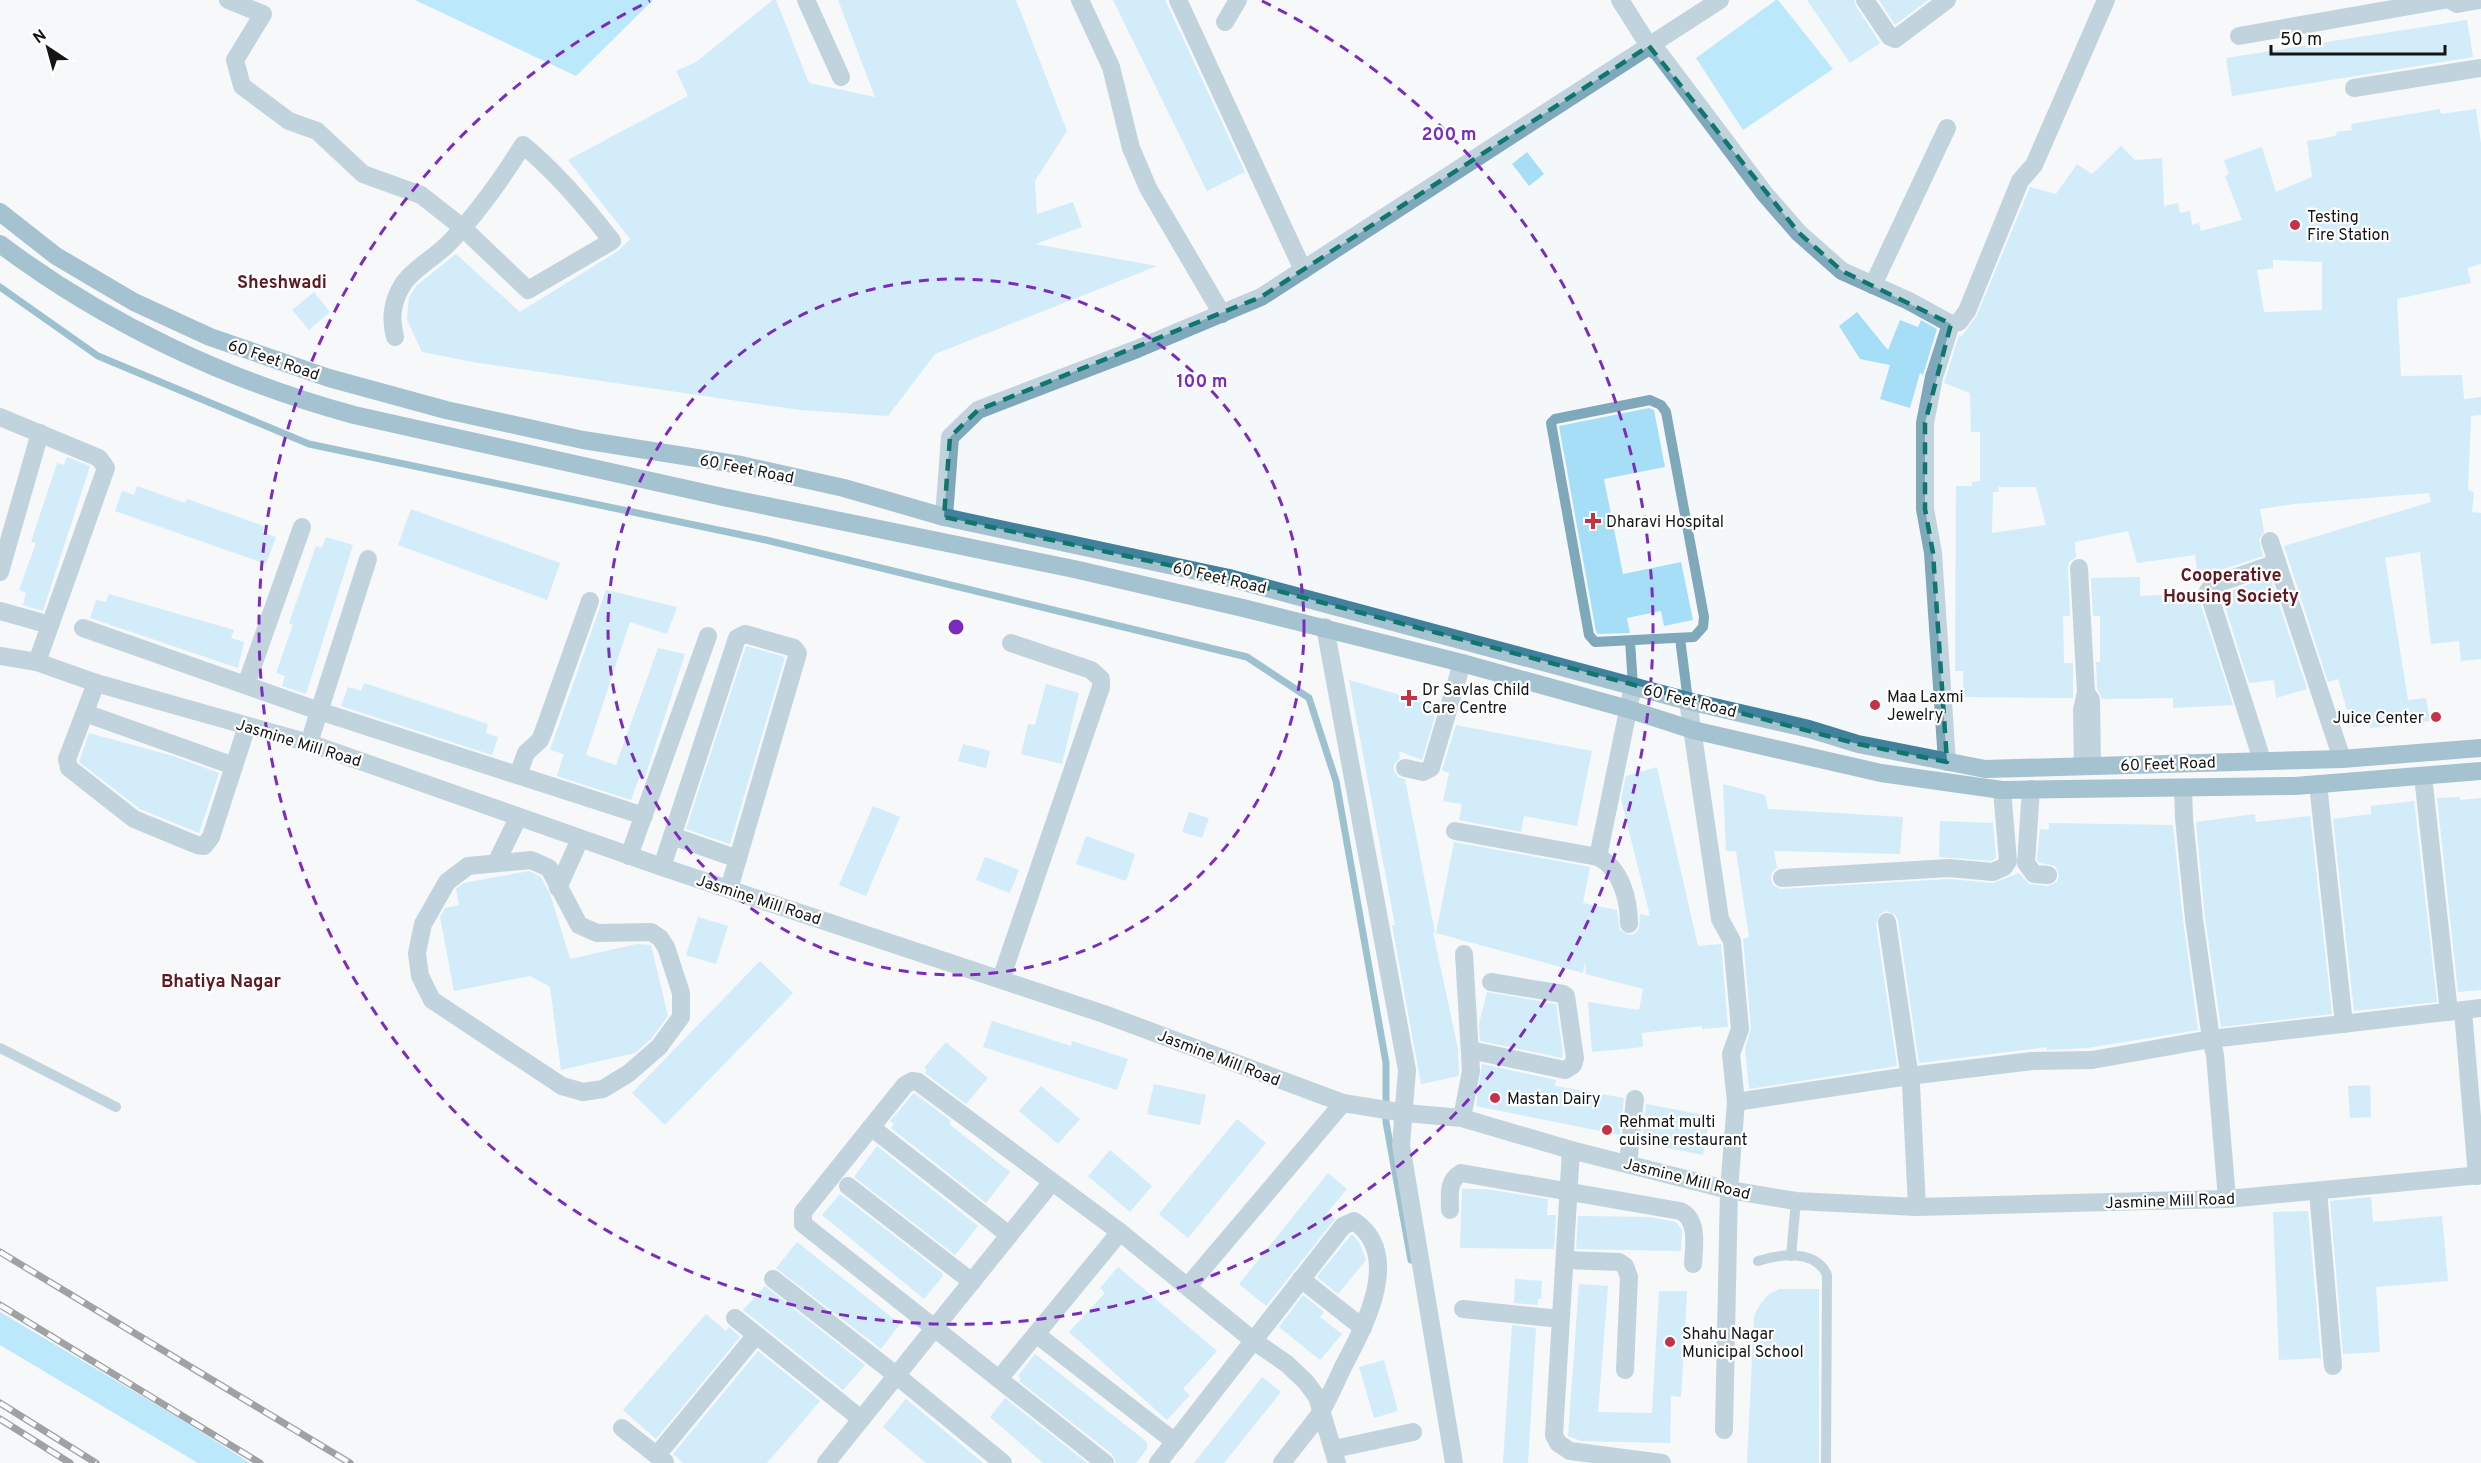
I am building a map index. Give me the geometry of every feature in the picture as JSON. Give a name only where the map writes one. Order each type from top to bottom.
[{"type":"main road","name":"60 Feet Road","points":[[0,212],[56,256],[152,311],[210,337],[329,378],[446,410],[584,440],[741,465],[833,486],[944,517],[1228,578],[1688,701],[1809,729],[1858,744],[1985,769],[2342,759],[2481,748]]},
{"type":"main road","name":"60 Feet Road","points":[[0,244],[39,274],[157,339],[250,382],[297,399],[365,417],[700,492],[1062,567],[1326,627],[1628,709],[1693,730],[1881,773],[2002,789],[2183,789],[2318,784],[2481,771]]},
{"type":"main road","points":[[2207,788],[2208,762]]},
{"type":"street","points":[[228,0],[263,14],[235,60],[242,86],[289,121],[317,131],[363,174],[421,195],[463,228],[528,290],[612,241],[593,216],[544,163],[523,145],[499,184],[463,228],[404,283],[393,304],[391,321],[395,337]]},
{"type":"street","points":[[806,0],[842,76]]},
{"type":"street","points":[[1080,0],[1111,67],[1131,148],[1148,188],[1222,314]]},
{"type":"street","points":[[1178,0],[1304,270]]},
{"type":"street","points":[[1225,22],[1238,0]]},
{"type":"street","points":[[1620,0],[1649,46],[1659,52],[1764,194],[1799,233],[1842,271],[1909,301],[1951,324],[1959,322],[1967,311],[2020,181],[2034,165],[2106,0]]},
{"type":"street","points":[[944,517],[950,437],[978,410],[1261,297],[1720,0]]},
{"type":"street","points":[[1864,0],[1890,37],[1895,39],[1938,3]]},
{"type":"street","points":[[2239,36],[2444,0]]},
{"type":"street","points":[[2450,0],[2457,4],[2479,0]]},
{"type":"street","points":[[2354,88],[2481,68]]},
{"type":"street","points":[[1873,285],[1947,128]]},
{"type":"street","points":[[1947,762],[1933,552],[1925,509],[1925,423],[1934,377],[1951,324]]},
{"type":"street","points":[[0,417],[99,458],[106,468],[36,662]]},
{"type":"street","points":[[0,572],[40,433]]},
{"type":"street","points":[[246,685],[302,527]]},
{"type":"street","points":[[2270,541],[2342,759]]},
{"type":"street","points":[[309,743],[368,559]]},
{"type":"street","points":[[2262,760],[2208,591],[2212,585],[2277,563]]},
{"type":"street","points":[[2079,568],[2086,692],[2082,710],[2087,765]]},
{"type":"street","points":[[518,775],[526,753],[540,740],[543,733],[590,601]]},
{"type":"street","points":[[0,611],[50,625]]},
{"type":"street","points":[[1326,627],[1407,1070],[1401,1145],[1454,1463]]},
{"type":"street","points":[[82,628],[319,711],[644,816]]},
{"type":"street","points":[[662,867],[737,638],[745,634],[794,648],[798,653],[729,889]]},
{"type":"street","points":[[629,856],[708,636]]},
{"type":"street","points":[[1001,979],[1097,698],[1101,679],[1091,670],[1011,643]]},
{"type":"street","name":"Jasmine Mill Road","points":[[0,656],[36,662],[96,683],[309,743],[629,856],[1104,1014],[1343,1103],[1405,1113],[1462,1118],[1571,1150],[1729,1190],[1796,1201],[1917,1208],[2228,1199],[2479,1176]]},
{"type":"street","points":[[1405,768],[1423,772],[1431,768],[1462,663]]},
{"type":"street","points":[[96,683],[67,759],[69,768],[142,824],[197,845],[204,846],[211,837],[247,726]]},
{"type":"street","points":[[1598,857],[1633,686]]},
{"type":"street","points":[[1688,701],[1720,919],[1732,942],[1740,1029],[1731,1054],[1736,1102],[1729,1190],[1724,1430]]},
{"type":"street","points":[[85,713],[234,766]]},
{"type":"street","points":[[2423,776],[2479,1176]]},
{"type":"street","points":[[2318,784],[2344,1024]]},
{"type":"street","points":[[1782,878],[1949,868],[1993,872],[2004,867],[2008,861],[2002,789]]},
{"type":"street","points":[[2031,789],[2026,863],[2034,874],[2048,875]]},
{"type":"street","points":[[2183,789],[2194,919],[2211,1039],[2216,1055],[2228,1199]]},
{"type":"street","points":[[497,861],[518,818]]},
{"type":"street","points":[[1455,831],[1598,857],[1609,862],[1629,906],[1629,924]]},
{"type":"street","points":[[672,836],[738,859]]},
{"type":"street","points":[[558,888],[580,839]]},
{"type":"street","points":[[531,860],[549,868],[558,888],[579,925],[597,933],[651,932],[660,938],[666,948],[681,993],[681,1017],[659,1047],[629,1073],[603,1089],[583,1092],[562,1086],[432,1000],[420,976],[417,953],[423,924],[447,882],[468,866],[497,861],[531,860]]},
{"type":"street","points":[[1887,922],[1911,1085],[1917,1208]]},
{"type":"street","points":[[1462,1118],[1471,1071],[1464,954]]},
{"type":"street","points":[[1470,1050],[1565,1070],[1573,1065],[1575,1058],[1566,996],[1563,993],[1491,982]]},
{"type":"street","points":[[1736,1102],[1909,1076],[2032,1061],[2092,1060],[2211,1039],[2481,1008]]},
{"type":"street","points":[[1105,1463],[803,1224],[803,1212],[905,1085],[912,1081],[918,1082],[1119,1232],[1254,1341],[1287,1364],[1306,1382],[1317,1397],[1335,1456],[1413,1432]]},
{"type":"street","points":[[1628,1164],[1635,1099]]},
{"type":"street","points":[[1188,1286],[1343,1103]]},
{"type":"street","points":[[871,1127],[1009,1235]]},
{"type":"street","points":[[1571,1150],[1554,1435],[1558,1443],[1570,1450],[1662,1462]]},
{"type":"street","points":[[1450,1210],[1450,1184],[1453,1177],[1461,1173],[1680,1210],[1687,1214],[1693,1231],[1693,1264]]},
{"type":"street","points":[[826,1463],[1052,1182]]},
{"type":"street","points":[[848,1186],[972,1282]]},
{"type":"street","points":[[2318,1191],[2333,1366]]},
{"type":"street","points":[[1158,1463],[1343,1226],[1354,1221],[1361,1226],[1377,1256],[1376,1290],[1363,1328],[1321,1412],[1282,1463]]},
{"type":"street","points":[[999,1379],[1119,1232]]},
{"type":"street","points":[[1565,1260],[1619,1262],[1628,1271],[1625,1370]]},
{"type":"street","points":[[773,1279],[896,1375],[1003,1463]]},
{"type":"street","points":[[1301,1279],[1363,1328]]},
{"type":"street","points":[[1463,1309],[1561,1319]]},
{"type":"street","points":[[735,1318],[861,1419]]},
{"type":"street","points":[[1036,1334],[1175,1442]]},
{"type":"street","points":[[622,1428],[662,1459],[756,1335]]},
{"type":"lane","points":[[1650,400],[1661,405],[1666,412],[1704,617],[1703,627],[1694,637],[1630,641],[1595,642],[1589,635],[1550,426],[1555,419],[1650,400]]},
{"type":"lane","points":[[1680,638],[1688,701]]},
{"type":"lane","points":[[1630,641],[1633,686]]},
{"type":"lane","points":[[0,1048],[116,1107]]},
{"type":"lane","points":[[1791,1256],[1796,1201]]},
{"type":"lane","points":[[1758,1261],[1771,1257],[1791,1256],[1816,1260],[1821,1263],[1827,1275],[1826,1463]]},
{"type":"highlighted area","points":[[1649,46],[1799,233],[1842,271],[1951,324],[1925,423],[1925,509],[1933,553],[1947,762],[1858,744],[1229,578],[944,517],[950,437],[978,410],[1261,297]]},
{"type":"shaded area","points":[[415,0],[653,0],[576,76]]},
{"type":"shaded area","points":[[1776,0],[1833,69],[1743,130],[1696,58]]},
{"type":"shaded area","points":[[0,1312],[184,1421],[250,1463],[198,1463],[0,1345]]},
{"type":"building","points":[[773,0],[776,0],[809,83],[875,97],[838,0],[1016,0],[1067,131],[1035,181],[1037,214],[1073,202],[1082,227],[1035,244],[1157,266],[935,354],[888,416],[800,410],[473,362],[422,352],[407,320],[409,297],[417,285],[456,254],[520,312],[618,251],[630,239],[568,160],[688,96],[676,71],[696,62]]},
{"type":"building","points":[[1113,0],[1165,0],[1245,172],[1207,191]]},
{"type":"building","points":[[1807,0],[1854,0],[1880,43],[1850,63]]},
{"type":"building","points":[[1879,0],[1928,0],[1895,25]]},
{"type":"building","points":[[2467,20],[2473,57],[2232,96],[2226,58]]},
{"type":"building","points":[[2440,109],[2441,114],[2476,109],[2481,143],[2481,264],[2467,268],[2471,283],[2397,299],[2401,376],[2462,375],[2464,399],[2481,397],[2481,415],[2471,416],[2468,490],[2474,492],[2472,512],[2481,513],[2481,659],[2461,661],[2459,641],[2431,644],[2420,552],[2385,558],[2408,700],[2426,698],[2430,721],[2370,728],[2370,724],[2353,727],[2350,709],[2347,710],[2338,679],[2328,682],[2284,546],[2431,502],[2429,493],[2260,509],[2264,532],[2259,539],[2263,556],[2209,574],[2199,584],[2195,555],[2137,563],[2128,531],[2075,542],[2076,557],[2069,562],[2068,569],[2070,616],[2063,616],[2064,663],[2073,663],[2073,698],[1963,697],[1963,671],[1955,671],[1956,486],[1972,486],[1972,482],[1980,481],[1980,432],[1971,432],[1970,393],[1944,383],[1959,335],[1962,336],[1977,315],[2030,187],[2056,194],[2077,164],[2092,174],[2121,146],[2135,160],[2162,158],[2164,206],[2178,203],[2180,213],[2190,211],[2192,225],[2199,223],[2201,231],[2242,220],[2225,176],[2229,174],[2224,160],[2262,147],[2276,192],[2312,177],[2307,141],[2337,135],[2336,132],[2352,130],[2351,124]],"holes":[[[2273,260],[2322,262],[2322,310],[2264,312],[2257,270],[2273,268]],[[1998,487],[2036,487],[2046,525],[1992,533],[1993,492],[1999,492]]]},
{"type":"building","points":[[1527,152],[1544,174],[1529,186],[1512,164]]},
{"type":"building","points":[[314,292],[330,312],[309,330],[292,310]]},
{"type":"building","points":[[1857,312],[1888,350],[1900,320],[1918,327],[1921,320],[1937,329],[1923,375],[1920,373],[1910,408],[1880,399],[1890,365],[1860,359],[1839,326]]},
{"type":"building","name":"Dharavi Hospital","points":[[1649,408],[1654,410],[1665,467],[1604,479],[1623,574],[1681,562],[1693,620],[1664,626],[1661,611],[1627,618],[1630,633],[1598,634],[1559,426]]},
{"type":"building","points":[[67,457],[90,466],[43,611],[23,605],[26,593],[19,590],[36,543],[31,542],[57,463],[64,465]]},
{"type":"building","points":[[137,486],[185,503],[187,499],[264,526],[262,532],[276,537],[266,564],[115,511],[122,491],[134,495]]},
{"type":"building","points":[[411,509],[560,563],[547,600],[398,545]]},
{"type":"building","points":[[326,537],[353,545],[306,694],[282,686],[285,676],[276,673],[293,625],[289,623],[316,546],[322,548]]},
{"type":"building","points":[[2140,577],[2140,596],[2197,593],[2233,705],[2173,708],[2173,698],[2102,699],[2097,688],[2096,662],[2100,662],[2100,616],[2093,616],[2091,578]]},
{"type":"building","points":[[2270,577],[2307,689],[2276,698],[2274,680],[2249,683],[2221,594]]},
{"type":"building","points":[[606,590],[677,607],[667,634],[630,622],[586,755],[616,765],[658,648],[685,654],[644,780],[639,778],[631,800],[557,776],[564,754],[550,750]]},
{"type":"building","points":[[109,594],[234,630],[231,638],[244,642],[238,668],[90,618],[96,600],[106,602]]},
{"type":"building","points":[[746,646],[785,657],[730,844],[686,829]]},
{"type":"building","points":[[1349,680],[1438,706],[1422,760],[1399,751],[1400,758],[1394,765],[1394,771],[1398,777],[1405,779],[1435,933],[1433,932],[1458,1049],[1459,1076],[1421,1084],[1392,925],[1395,925]]},
{"type":"building","points":[[364,683],[488,724],[486,733],[498,737],[492,755],[341,706],[348,687],[361,691]]},
{"type":"building","points":[[1046,684],[1079,693],[1062,764],[1021,754],[1028,724],[1035,725]]},
{"type":"building","points":[[1456,725],[1592,751],[1577,826],[1524,816],[1521,832],[1459,820],[1462,804],[1443,801],[1449,773],[1442,770]]},
{"type":"building","points":[[89,733],[173,756],[219,773],[199,833],[140,809],[79,762]]},
{"type":"building","points":[[963,744],[990,751],[986,768],[958,761]]},
{"type":"building","points":[[1657,767],[1698,946],[1721,944],[1728,1027],[1702,1029],[1702,1026],[1642,1033],[1643,1047],[1592,1052],[1588,1002],[1639,1010],[1643,989],[1586,974],[1585,962],[1583,973],[1436,933],[1454,842],[1590,867],[1583,903],[1617,910],[1620,930],[1629,935],[1634,934],[1639,929],[1640,914],[1650,916],[1621,799],[1626,776]]},
{"type":"building","points":[[1723,784],[1765,795],[1768,809],[1903,817],[1900,854],[1774,851],[1777,868],[1772,872],[1771,879],[1773,885],[1780,889],[1949,879],[1993,883],[2019,873],[2029,884],[2048,886],[2057,882],[2059,875],[2055,866],[2040,863],[2037,860],[2040,829],[2049,830],[2049,823],[2173,825],[2198,1030],[2087,1048],[2047,1050],[2047,1047],[1919,1063],[1898,920],[1895,915],[1886,911],[1880,914],[1876,924],[1897,1066],[1749,1089],[1745,1049],[1751,1028],[1743,939],[1749,937],[1736,851],[1726,851]]},
{"type":"building","points":[[2460,797],[2460,800],[2481,798],[2481,990],[2458,992],[2437,798]]},
{"type":"building","points":[[2414,801],[2437,1002],[2354,1011],[2333,819],[2371,814],[2371,806]]},
{"type":"building","points":[[873,806],[900,817],[866,896],[839,885]]},
{"type":"building","points":[[1189,812],[1209,818],[1202,838],[1182,832]]},
{"type":"building","points":[[2255,814],[2256,822],[2310,816],[2332,1014],[2221,1027],[2205,918],[2196,822]]},
{"type":"building","points":[[1940,821],[1993,823],[1996,858],[1991,861],[1939,857]]},
{"type":"building","points":[[1086,836],[1135,854],[1126,881],[1076,864]]},
{"type":"building","points":[[985,857],[1019,870],[1010,893],[976,880]]},
{"type":"building","points":[[529,871],[541,877],[551,897],[570,959],[637,944],[651,945],[668,1016],[651,1039],[635,1053],[561,1070],[550,987],[530,976],[454,991],[440,917],[445,908],[459,905],[456,889],[464,883]]},
{"type":"building","points":[[698,917],[728,926],[716,964],[686,955]]},
{"type":"building","points":[[760,961],[793,993],[665,1125],[632,1093]]},
{"type":"building","points":[[1487,992],[1556,1004],[1562,1058],[1480,1041],[1479,1024]]},
{"type":"building","points":[[992,1021],[1071,1046],[1072,1041],[1128,1059],[1117,1090],[983,1047]]},
{"type":"building","points":[[946,1042],[988,1078],[966,1104],[925,1073],[927,1070],[924,1068]]},
{"type":"building","points":[[1482,1064],[1556,1080],[1555,1086],[1624,1098],[1620,1135],[1476,1106]]},
{"type":"building","points":[[1154,1084],[1206,1095],[1200,1125],[1147,1114]]},
{"type":"building","points":[[2370,1085],[2371,1117],[2350,1118],[2348,1086]]},
{"type":"building","points":[[1041,1086],[1080,1119],[1058,1144],[1019,1111]]},
{"type":"building","points":[[914,1093],[951,1121],[949,1124],[1010,1172],[986,1203],[891,1128],[894,1124],[890,1121]]},
{"type":"building","points":[[1646,1104],[1710,1116],[1703,1155],[1642,1143]]},
{"type":"building","points":[[1237,1119],[1266,1143],[1188,1238],[1159,1214]]},
{"type":"building","points":[[877,1146],[978,1226],[955,1255],[854,1177]]},
{"type":"building","points":[[1110,1150],[1152,1186],[1130,1212],[1088,1176]]},
{"type":"building","points":[[1328,1173],[1347,1189],[1327,1213],[1335,1219],[1266,1306],[1239,1284]]},
{"type":"building","points":[[1462,1189],[1485,1189],[1548,1199],[1547,1215],[1556,1215],[1554,1249],[1460,1248]]},
{"type":"building","points":[[840,1194],[942,1273],[943,1276],[924,1299],[822,1215]]},
{"type":"building","points":[[2371,1197],[2373,1222],[2442,1216],[2448,1281],[2376,1287],[2380,1352],[2343,1354],[2330,1201]]},
{"type":"building","points":[[2308,1211],[2321,1358],[2279,1360],[2273,1212]]},
{"type":"building","points":[[1578,1216],[1649,1217],[1676,1222],[1682,1230],[1681,1251],[1576,1249]]},
{"type":"building","points":[[1352,1234],[1359,1242],[1366,1260],[1338,1294],[1317,1277]]},
{"type":"building","points":[[797,1242],[900,1324],[881,1349],[776,1268]]},
{"type":"building","points":[[1118,1267],[1217,1351],[1183,1389],[1190,1395],[1167,1420],[1069,1332],[1105,1293],[1100,1288]]},
{"type":"building","points":[[1515,1279],[1542,1281],[1541,1299],[1538,1299],[1538,1305],[1514,1303]]},
{"type":"building","points":[[1579,1284],[1608,1286],[1598,1412],[1652,1413],[1659,1291],[1687,1291],[1681,1397],[1671,1396],[1670,1443],[1581,1441],[1568,1436]]},
{"type":"building","points":[[765,1286],[865,1365],[843,1390],[743,1310]]},
{"type":"building","points":[[1780,1289],[1819,1289],[1819,1463],[1747,1463],[1754,1316],[1769,1294]]},
{"type":"building","points":[[1303,1295],[1324,1312],[1320,1317],[1342,1334],[1320,1360],[1279,1327]]},
{"type":"building","points":[[706,1314],[726,1331],[729,1327],[740,1337],[656,1439],[623,1410]]},
{"type":"building","points":[[1512,1325],[1536,1328],[1528,1463],[1503,1463]]},
{"type":"building","points":[[758,1351],[820,1401],[767,1463],[683,1463],[673,1454]]},
{"type":"building","points":[[1035,1354],[1147,1442],[1147,1449],[1136,1463],[1116,1463],[1112,1454],[1019,1381],[1021,1378],[1018,1376]]},
{"type":"building","points":[[1384,1360],[1398,1411],[1374,1418],[1359,1367]]},
{"type":"building","points":[[1262,1377],[1281,1392],[1224,1463],[1194,1463]]},
{"type":"building","points":[[1005,1398],[1087,1463],[1043,1463],[990,1417]]},
{"type":"building","points":[[906,1399],[983,1463],[926,1463],[883,1427]]},
{"type":"waterway","points":[[0,287],[98,356],[309,444],[766,540],[1247,657],[1309,698],[1336,781],[1386,1063],[1386,1122],[1411,1260]]},
{"type":"railway","points":[[0,1252],[350,1463]]},
{"type":"railway","points":[[0,1305],[260,1463]]},
{"type":"railway","points":[[0,1403],[96,1463]]},
{"type":"railway","points":[[0,1419],[70,1463]]},
{"type":"place","name":"Testing Fire Station","points":[[2295,225]]},
{"type":"place","name":"Dharavi Hospital","points":[[1593,521]]},
{"type":"place","name":"Dr Savlas Child Care Centre","points":[[1409,698]]},
{"type":"place","name":"Maa Laxmi Jewelry","points":[[1875,705]]},
{"type":"place","name":"Juice Center","points":[[2436,717]]},
{"type":"place","name":"Mastan Dairy","points":[[1495,1098]]},
{"type":"place","name":"Rehmat multi cuisine restaurant","points":[[1607,1130]]},
{"type":"place","name":"Shahu Nagar Municipal School","points":[[1670,1342]]},
{"type":"district","name":"Sheshwadi","points":[[282,282]]},
{"type":"district","name":"Cooperative Housing Society","points":[[2231,585]]},
{"type":"district","name":"Bhatiya Nagar","points":[[221,981]]}]
